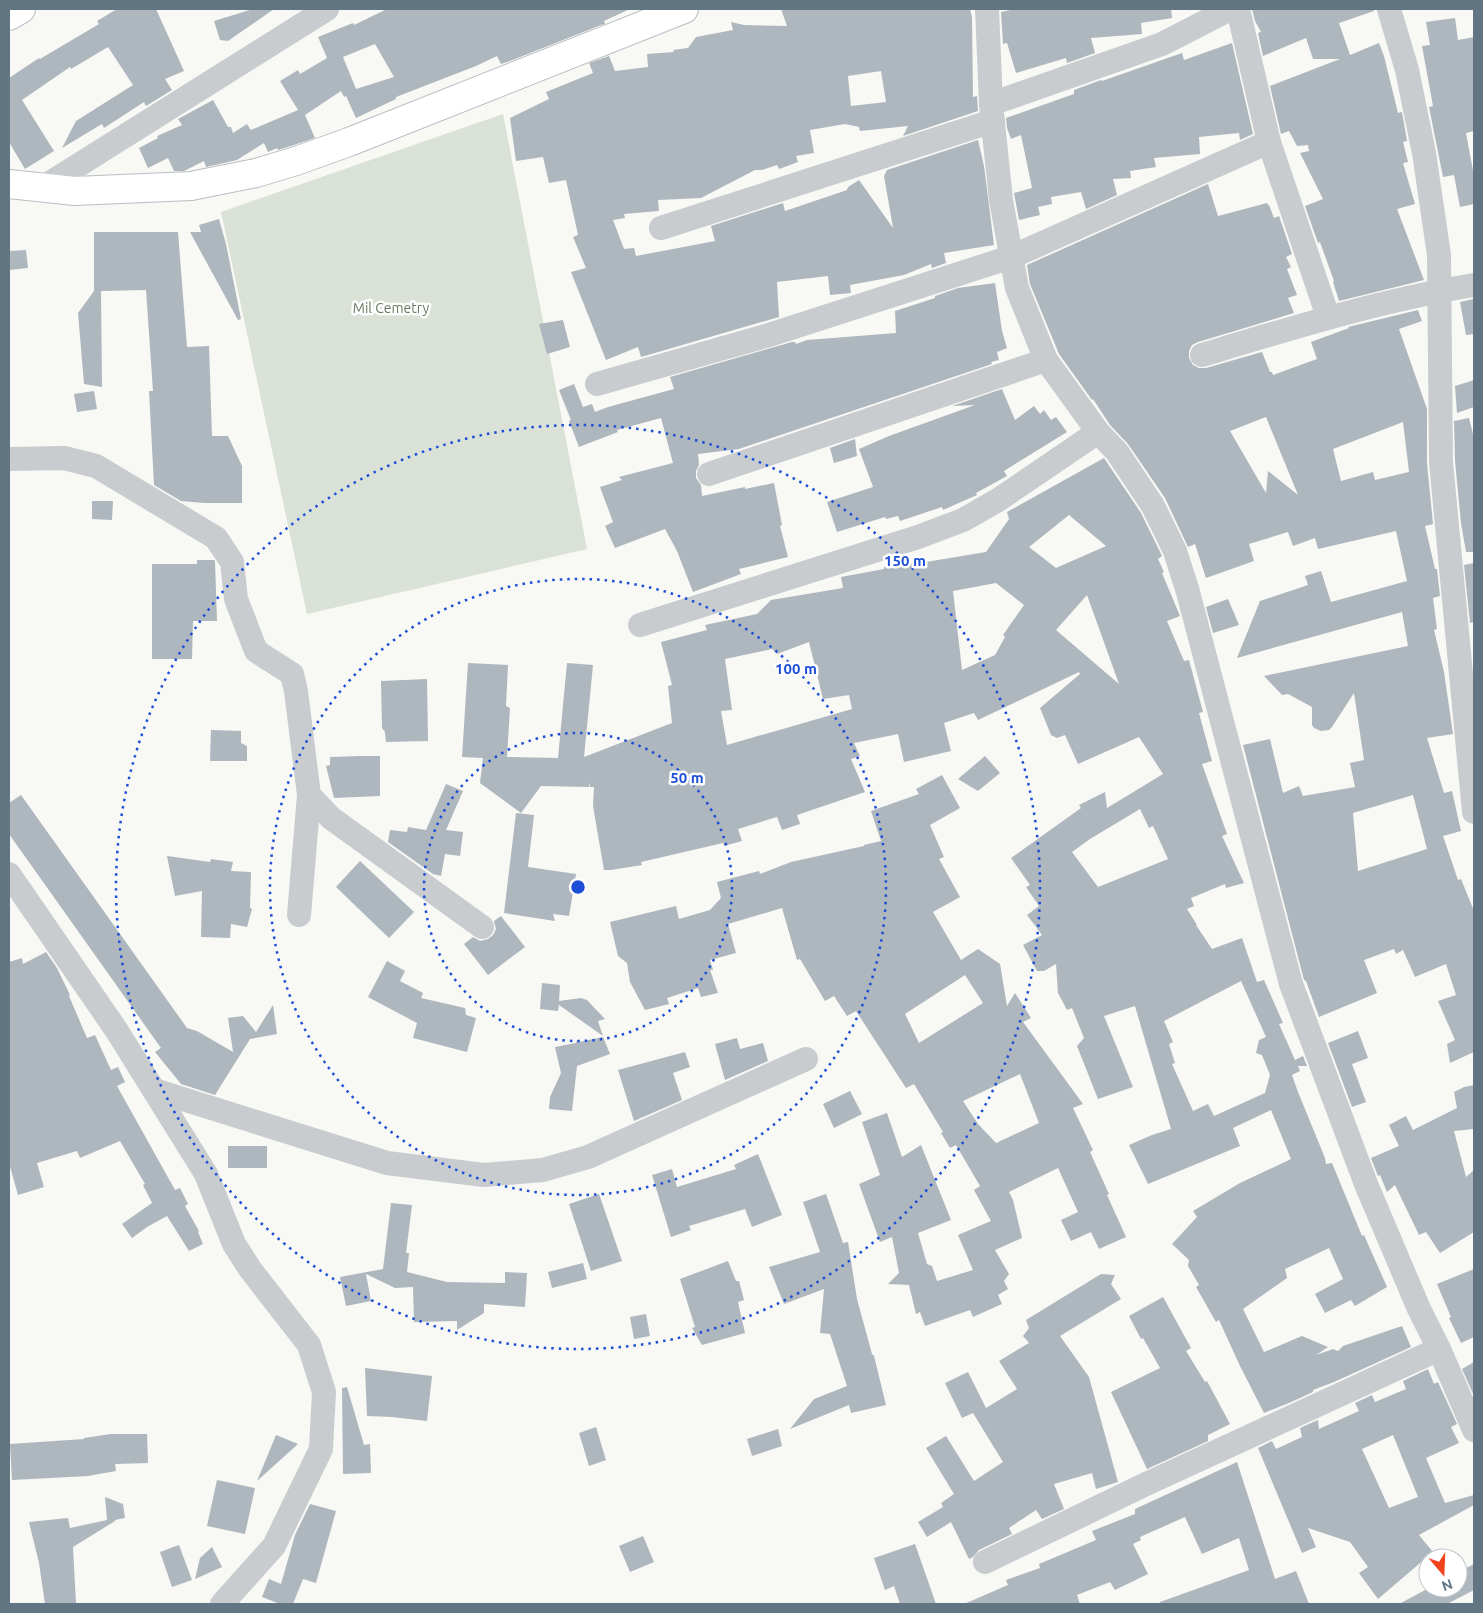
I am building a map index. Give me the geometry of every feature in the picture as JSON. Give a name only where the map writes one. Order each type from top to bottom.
[{"type":"street","points":[[9,16],[21,9]]},
{"type":"street","points":[[42,188],[327,9]]},
{"type":"street","points":[[9,184],[75,191],[191,186],[256,173],[349,142],[684,9]]},
{"type":"street","points":[[987,9],[992,112],[1001,200],[1017,288],[1046,360],[1098,432],[1117,452],[1153,506],[1175,551],[1188,592],[1291,984],[1366,1184],[1419,1309],[1439,1349],[1474,1430]]},
{"type":"street","points":[[661,228],[992,112],[1162,44],[1230,9]]},
{"type":"street","points":[[1238,9],[1269,142],[1328,318]]},
{"type":"street","points":[[1390,9],[1407,70],[1424,152],[1439,255],[1441,462],[1474,812]]},
{"type":"street","points":[[597,384],[769,335],[1011,257],[1269,142]]},
{"type":"street","points":[[1202,355],[1328,318],[1440,290],[1474,285]]},
{"type":"street","points":[[709,474],[1046,360]]},
{"type":"street","points":[[640,625],[918,537],[963,520],[998,500],[1098,432]]},
{"type":"street","points":[[9,459],[64,458],[96,466],[216,538],[232,562],[236,599],[256,651],[292,674],[296,691],[309,795],[299,915]]},
{"type":"street","points":[[309,795],[331,818],[482,927]]},
{"type":"street","points":[[9,874],[117,1031],[206,1174],[234,1244],[250,1269],[309,1345],[324,1392],[321,1449],[274,1546],[222,1604]]},
{"type":"street","points":[[154,1090],[387,1163],[484,1175],[543,1170],[588,1157],[806,1059]]},
{"type":"street","points":[[985,1562],[1144,1485],[1439,1349]]},
{"type":"green space","name":"Mil Cemetry","points":[[503,114],[587,549],[307,614],[221,212]]},
{"type":"building","points":[[117,9],[156,9],[184,71],[165,79],[172,90],[146,106],[144,102],[104,128],[102,124],[62,148],[76,121],[133,85],[108,47],[71,69],[70,67],[22,100],[54,151],[25,169],[9,142],[9,78],[39,58],[99,24],[97,21]]},
{"type":"building","points":[[253,9],[274,9],[228,41],[220,40],[214,21]]},
{"type":"building","points":[[387,9],[630,9],[604,21],[605,24],[510,61],[501,64],[497,56],[396,97],[396,99],[356,118],[346,96],[344,97],[341,91],[305,115],[315,138],[291,146],[278,150],[277,148],[268,152],[264,143],[237,160],[206,167],[204,161],[184,171],[174,171],[168,158],[148,168],[139,148],[158,138],[157,136],[182,125],[178,119],[213,100],[233,133],[247,124],[251,130],[298,110],[280,81],[298,70],[300,74],[327,58],[318,37],[353,23],[354,25]],"holes":[[[375,44],[394,77],[356,89],[343,57]]]},
{"type":"building","points":[[781,9],[970,9],[972,17],[973,97],[977,96],[978,111],[903,136],[908,126],[860,131],[859,127],[845,124],[810,130],[814,153],[796,156],[798,162],[779,169],[777,165],[762,170],[755,170],[701,198],[658,200],[659,211],[624,214],[625,218],[613,220],[624,249],[634,248],[636,256],[715,241],[711,226],[783,203],[785,211],[847,190],[848,187],[859,180],[893,228],[884,176],[887,170],[978,140],[984,166],[994,245],[944,253],[946,263],[932,268],[931,264],[904,275],[850,285],[851,293],[830,295],[828,276],[777,282],[779,317],[641,357],[638,347],[606,360],[571,272],[586,268],[573,237],[578,235],[566,180],[549,183],[543,157],[516,161],[510,118],[549,99],[546,92],[593,73],[589,63],[609,56],[615,71],[648,67],[647,54],[674,52],[673,50],[688,48],[696,37],[733,30],[731,22],[744,25],[787,26]],"holes":[[[881,71],[886,102],[851,106],[848,76]]]},
{"type":"building","points":[[1015,9],[1171,9],[1172,18],[1141,23],[1142,34],[1091,38],[1095,53],[1067,63],[1066,58],[1016,73],[1007,43],[1003,44],[1001,12]]},
{"type":"building","points":[[1252,9],[1374,9],[1374,11],[1339,23],[1350,55],[1379,43],[1384,56],[1398,113],[1402,112],[1407,141],[1403,142],[1408,162],[1403,163],[1415,204],[1397,209],[1424,280],[1339,301],[1334,281],[1305,206],[1323,199],[1300,153],[1309,151],[1308,145],[1297,146],[1289,131],[1281,134],[1270,86],[1340,59],[1313,59],[1306,38],[1263,56],[1258,33],[1261,32],[1255,21]]},
{"type":"building","points":[[1455,18],[1458,40],[1474,37],[1474,131],[1466,133],[1474,176],[1474,204],[1460,207],[1454,175],[1443,177],[1429,107],[1433,106],[1422,46],[1430,45],[1426,22]]},
{"type":"building","points":[[1232,43],[1253,134],[1240,140],[1239,133],[1199,137],[1200,154],[1154,158],[1156,167],[1130,171],[1131,178],[1113,179],[1117,195],[1086,209],[1081,192],[1051,197],[1052,204],[1038,207],[1040,215],[1019,220],[1014,193],[1032,188],[1021,135],[1011,139],[1006,118],[1074,94],[1074,90],[1101,80],[1182,53],[1184,60]]},
{"type":"building","points":[[1208,184],[1218,216],[1267,203],[1274,218],[1279,216],[1292,254],[1286,257],[1291,267],[1287,269],[1297,295],[1288,298],[1294,313],[1192,345],[1189,351],[1189,358],[1193,365],[1199,368],[1206,368],[1262,352],[1273,375],[1317,359],[1311,342],[1348,327],[1418,310],[1422,321],[1399,329],[1427,409],[1427,463],[1433,524],[1425,526],[1435,569],[1437,569],[1440,596],[1433,598],[1437,629],[1434,630],[1444,672],[1453,734],[1427,738],[1444,793],[1452,791],[1461,831],[1443,836],[1458,880],[1461,879],[1474,911],[1474,1052],[1450,1063],[1447,1044],[1455,1040],[1438,1001],[1456,995],[1446,964],[1415,977],[1403,950],[1396,954],[1394,949],[1364,960],[1377,993],[1319,1017],[1304,980],[1243,745],[1270,739],[1283,793],[1299,786],[1303,796],[1355,787],[1350,763],[1364,760],[1354,693],[1332,727],[1329,730],[1321,731],[1312,725],[1312,707],[1288,694],[1282,695],[1264,676],[1408,646],[1402,612],[1237,658],[1260,601],[1308,585],[1305,576],[1321,571],[1331,602],[1407,581],[1396,531],[1318,549],[1315,538],[1293,546],[1288,532],[1249,544],[1254,561],[1206,578],[1195,544],[1188,547],[1165,498],[1128,444],[1110,425],[1059,354],[1030,284],[1027,265]],"holes":[[[1266,417],[1298,495],[1268,471],[1266,493],[1230,431]],[[1403,422],[1409,472],[1375,480],[1373,472],[1341,481],[1333,449]],[[1413,795],[1427,849],[1358,871],[1353,813]]]},
{"type":"building","points":[[219,219],[241,319],[238,320],[190,232],[201,232],[199,225]]},
{"type":"building","points":[[94,232],[178,232],[187,347],[209,346],[212,436],[228,436],[242,466],[242,503],[181,501],[154,485],[149,391],[153,391],[146,290],[101,291],[102,387],[84,384],[78,313],[94,291]]},
{"type":"building","points":[[26,250],[28,268],[9,270],[9,251]]},
{"type":"building","points":[[995,283],[1002,331],[1007,348],[997,352],[999,360],[991,362],[992,364],[739,449],[698,454],[699,465],[696,471],[696,478],[701,485],[702,496],[774,483],[782,525],[780,526],[788,557],[739,569],[741,574],[693,592],[677,551],[665,529],[615,548],[605,526],[613,522],[600,487],[622,480],[619,477],[673,463],[661,418],[617,430],[618,432],[579,447],[559,390],[574,384],[583,407],[592,404],[595,412],[674,389],[670,377],[792,342],[796,344],[807,340],[896,333],[895,311],[935,298],[935,296],[958,288]]},
{"type":"building","points":[[1474,299],[1474,334],[1466,335],[1460,302]]},
{"type":"building","points":[[563,320],[570,347],[547,354],[539,324]]},
{"type":"building","points":[[1474,380],[1474,407],[1457,413],[1455,386]]},
{"type":"building","points":[[1002,389],[1015,420],[1034,406],[1040,414],[1044,410],[1051,420],[1056,417],[1067,432],[1004,471],[1007,476],[976,493],[977,495],[943,510],[942,507],[900,521],[898,516],[886,519],[885,517],[837,532],[827,502],[873,487],[859,449],[889,436],[975,405],[952,406]]},
{"type":"building","points":[[94,391],[97,409],[77,412],[74,394]]},
{"type":"building","points":[[1469,418],[1474,438],[1474,552],[1466,552],[1455,461],[1454,421]]},
{"type":"building","points":[[855,439],[857,456],[834,463],[830,448]]},
{"type":"building","points":[[1104,458],[1141,513],[1162,556],[1158,559],[1164,572],[1162,573],[1180,616],[1167,621],[1184,661],[1189,660],[1203,712],[1199,713],[1212,761],[1202,764],[1227,834],[1222,836],[1244,883],[1226,888],[1225,884],[1191,898],[1194,906],[1187,909],[1212,949],[1242,938],[1257,982],[1264,980],[1283,1023],[1279,1024],[1295,1060],[1303,1056],[1307,1066],[1298,1066],[1300,1071],[1292,1075],[1298,1092],[1326,1164],[1332,1163],[1362,1236],[1364,1235],[1387,1287],[1355,1306],[1351,1300],[1325,1313],[1315,1294],[1343,1279],[1329,1248],[1285,1269],[1287,1278],[1243,1309],[1264,1352],[1302,1336],[1328,1347],[1316,1355],[1333,1349],[1338,1351],[1343,1346],[1402,1326],[1411,1347],[1264,1413],[1219,1320],[1216,1322],[1196,1287],[1199,1285],[1188,1266],[1189,1260],[1172,1244],[1197,1217],[1193,1211],[1240,1183],[1291,1159],[1271,1110],[1233,1128],[1240,1146],[1148,1184],[1129,1145],[1171,1129],[1135,1006],[1104,1016],[1133,1087],[1098,1099],[1077,1046],[1084,1038],[1072,1008],[1067,1010],[1058,993],[1056,964],[1044,971],[1037,971],[1023,945],[1042,935],[1027,915],[1039,906],[1026,887],[1030,885],[1011,858],[1081,808],[1079,805],[1105,792],[1107,808],[1163,774],[1139,737],[1078,764],[1065,735],[1057,738],[1051,735],[1040,708],[1080,674],[1079,672],[978,720],[974,713],[944,723],[951,751],[904,762],[898,734],[854,743],[860,756],[851,759],[865,792],[797,815],[800,824],[782,830],[777,817],[738,829],[742,841],[724,846],[723,843],[641,862],[642,865],[611,870],[604,870],[593,806],[594,787],[590,787],[589,782],[589,787],[541,786],[521,813],[480,783],[483,758],[462,757],[468,663],[508,665],[506,706],[510,708],[507,757],[558,758],[567,663],[593,665],[584,757],[672,723],[668,686],[672,685],[661,642],[707,630],[705,625],[757,614],[771,600],[843,588],[841,577],[884,569],[884,567],[986,552],[1009,519],[1007,512]],"holes":[[[1069,515],[1106,546],[1056,568],[1029,547]],[[996,583],[1024,605],[1003,635],[1005,637],[995,655],[962,670],[953,591]],[[1087,595],[1119,684],[1056,630]],[[809,642],[823,699],[849,695],[852,709],[727,745],[721,711],[732,710],[725,659],[772,649],[777,654]],[[1140,809],[1149,828],[1153,826],[1168,859],[1098,887],[1072,852]],[[1241,981],[1266,1037],[1259,1040],[1256,1053],[1262,1055],[1270,1075],[1265,1093],[1214,1116],[1208,1104],[1193,1111],[1172,1064],[1175,1063],[1169,1044],[1173,1042],[1164,1021]]]},
{"type":"building","points":[[92,501],[113,501],[112,520],[92,519]]},
{"type":"building","points":[[197,560],[215,561],[217,621],[193,621],[192,659],[152,659],[152,564],[197,564]]},
{"type":"building","points":[[1474,563],[1474,622],[1470,623],[1464,565]]},
{"type":"building","points":[[1228,599],[1239,625],[1213,633],[1206,607]]},
{"type":"building","points":[[427,679],[428,741],[386,742],[385,732],[382,728],[381,681]]},
{"type":"building","points":[[211,730],[241,731],[241,743],[247,746],[247,761],[210,761]]},
{"type":"building","points":[[380,756],[380,796],[334,798],[326,766],[330,765],[330,757]]},
{"type":"building","points":[[985,756],[1000,773],[978,791],[958,779]]},
{"type":"building","points":[[942,775],[960,808],[930,825],[944,857],[939,859],[960,897],[933,912],[961,960],[978,949],[1000,964],[1007,1006],[1015,993],[1031,1018],[1023,1022],[1083,1104],[1073,1108],[1093,1150],[1090,1152],[1126,1237],[1099,1249],[1091,1232],[1071,1241],[1061,1220],[1078,1212],[1058,1168],[1009,1192],[1013,1200],[1022,1238],[995,1250],[1009,1274],[1004,1281],[1008,1289],[998,1295],[1002,1304],[973,1317],[970,1310],[925,1326],[920,1312],[916,1314],[909,1285],[888,1284],[899,1273],[892,1237],[880,1242],[859,1184],[880,1175],[862,1122],[887,1113],[902,1157],[921,1145],[951,1220],[918,1233],[927,1264],[932,1266],[937,1281],[973,1270],[958,1235],[991,1221],[974,1190],[980,1186],[956,1145],[950,1148],[941,1133],[943,1132],[914,1084],[906,1088],[856,1011],[847,1016],[834,996],[825,1001],[800,959],[797,960],[782,908],[728,924],[736,953],[710,960],[713,970],[710,970],[718,993],[701,997],[698,988],[667,998],[669,1004],[645,1010],[630,982],[627,963],[618,956],[610,922],[676,906],[679,919],[710,910],[721,898],[717,882],[759,871],[760,874],[791,862],[881,841],[871,811],[919,794],[916,789]],"holes":[[[965,975],[983,1003],[919,1043],[905,1014]],[[1020,1074],[1039,1123],[996,1143],[978,1124],[963,1101]]]},
{"type":"building","points":[[446,784],[463,791],[446,830],[463,832],[460,856],[445,854],[441,876],[433,874],[388,842],[390,830],[407,832],[408,827],[426,830]]},
{"type":"building","points":[[21,795],[187,1028],[197,1031],[233,1052],[228,1018],[243,1016],[256,1032],[273,1005],[277,1034],[250,1039],[215,1095],[181,1084],[155,1052],[161,1048],[9,834],[9,803]]},
{"type":"building","points":[[516,813],[534,815],[528,867],[576,874],[569,916],[553,914],[555,921],[504,913]]},
{"type":"building","points":[[167,856],[210,862],[211,859],[233,862],[231,871],[251,872],[250,908],[252,909],[247,927],[231,924],[230,938],[201,937],[202,891],[175,896]]},
{"type":"building","points":[[360,861],[414,912],[389,938],[336,887]]},
{"type":"building","points":[[501,916],[525,947],[488,975],[464,944],[473,937],[480,941],[488,939],[496,929],[494,921]]},
{"type":"building","points":[[46,952],[57,968],[70,995],[87,1038],[95,1035],[111,1070],[118,1067],[125,1082],[117,1086],[175,1190],[180,1188],[188,1204],[185,1206],[199,1231],[203,1244],[189,1251],[167,1216],[132,1238],[122,1224],[152,1203],[143,1185],[145,1184],[120,1141],[80,1158],[77,1151],[37,1163],[44,1187],[18,1195],[9,1163],[9,962],[22,958],[23,964]]},
{"type":"building","points":[[387,961],[405,971],[400,981],[423,993],[421,998],[465,1008],[466,1015],[476,1018],[467,1052],[413,1038],[417,1023],[368,997]]},
{"type":"building","points":[[542,983],[560,985],[559,1001],[581,998],[587,1000],[605,1019],[598,1021],[603,1036],[559,1005],[558,1011],[540,1009]]},
{"type":"building","points":[[1358,1031],[1368,1058],[1352,1064],[1366,1102],[1352,1107],[1328,1043]]},
{"type":"building","points":[[603,1037],[610,1054],[577,1066],[572,1111],[549,1109],[550,1097],[561,1073],[555,1047],[576,1043],[577,1040],[579,1042]]},
{"type":"building","points":[[737,1038],[740,1049],[763,1043],[768,1061],[725,1080],[715,1044]]},
{"type":"building","points":[[685,1052],[690,1067],[673,1073],[682,1100],[634,1121],[618,1070]]},
{"type":"building","points":[[1474,1085],[1474,1129],[1454,1131],[1466,1177],[1474,1170],[1474,1232],[1440,1253],[1426,1232],[1419,1235],[1395,1185],[1387,1192],[1371,1158],[1399,1146],[1389,1125],[1406,1116],[1413,1130],[1457,1108],[1454,1092]]},
{"type":"building","points":[[850,1091],[862,1114],[834,1128],[823,1104]]},
{"type":"building","points":[[228,1146],[267,1146],[267,1168],[228,1168]]},
{"type":"building","points":[[758,1154],[782,1215],[752,1227],[745,1209],[689,1226],[691,1230],[671,1237],[652,1175],[672,1169],[677,1187],[736,1169],[734,1165]]},
{"type":"building","points":[[599,1194],[622,1261],[591,1271],[569,1204]]},
{"type":"building","points":[[826,1194],[843,1243],[848,1242],[857,1299],[886,1405],[851,1413],[849,1405],[790,1429],[814,1399],[847,1386],[830,1334],[820,1333],[824,1289],[784,1304],[769,1267],[820,1252],[803,1202]]},
{"type":"building","points":[[391,1203],[412,1205],[406,1253],[409,1253],[407,1272],[447,1282],[505,1283],[505,1272],[527,1273],[525,1307],[484,1304],[484,1313],[457,1330],[457,1321],[414,1322],[413,1287],[395,1288],[366,1274],[371,1301],[346,1306],[340,1277],[383,1269]]},
{"type":"building","points":[[728,1261],[736,1281],[739,1281],[744,1300],[738,1302],[745,1333],[702,1345],[692,1328],[695,1327],[680,1279]]},
{"type":"building","points":[[583,1263],[587,1279],[552,1288],[548,1272]]},
{"type":"building","points":[[1474,1269],[1474,1337],[1461,1343],[1449,1318],[1451,1317],[1437,1284]]},
{"type":"building","points":[[1101,1274],[1115,1275],[1111,1284],[1121,1299],[1060,1336],[1089,1377],[1118,1482],[1096,1489],[1092,1473],[1054,1484],[1064,1509],[1042,1519],[1036,1510],[1009,1528],[1012,1534],[979,1550],[969,1559],[951,1522],[927,1537],[918,1522],[943,1507],[941,1503],[954,1494],[926,1448],[946,1436],[974,1481],[1003,1462],[973,1413],[962,1418],[945,1383],[968,1372],[986,1408],[1017,1389],[999,1361],[1029,1343],[1023,1336],[1029,1328],[1026,1320]]},
{"type":"building","points":[[1163,1297],[1191,1348],[1186,1351],[1205,1382],[1207,1381],[1230,1424],[1208,1435],[1208,1441],[1147,1469],[1111,1392],[1160,1368],[1129,1316]]},
{"type":"building","points":[[646,1314],[650,1336],[634,1339],[630,1317]]},
{"type":"building","points":[[1474,1362],[1474,1396],[1462,1369]]},
{"type":"building","points":[[365,1368],[432,1376],[427,1421],[367,1416]]},
{"type":"building","points":[[1428,1369],[1434,1384],[1438,1382],[1457,1424],[1451,1427],[1459,1443],[1426,1458],[1445,1503],[1474,1495],[1474,1505],[1419,1535],[1430,1548],[1418,1548],[1418,1565],[1378,1599],[1359,1573],[1368,1567],[1350,1542],[1308,1528],[1316,1547],[1302,1553],[1258,1448],[1272,1441],[1276,1449],[1302,1437],[1300,1428],[1318,1420],[1319,1429],[1359,1411],[1355,1403],[1372,1395],[1375,1402],[1406,1389],[1403,1381]],"holes":[[[1393,1435],[1418,1497],[1389,1508],[1362,1449]]]},
{"type":"building","points":[[347,1387],[364,1445],[370,1444],[371,1473],[343,1474],[342,1388]]},
{"type":"building","points":[[596,1427],[606,1460],[589,1466],[579,1433]]},
{"type":"building","points":[[778,1429],[782,1446],[752,1456],[747,1439]]},
{"type":"building","points":[[111,1434],[147,1434],[148,1463],[115,1464],[116,1471],[88,1476],[12,1480],[10,1444],[84,1439]]},
{"type":"building","points":[[276,1435],[298,1444],[257,1481]]},
{"type":"building","points":[[1237,1462],[1275,1579],[1296,1571],[1309,1604],[1161,1604],[1160,1602],[1249,1570],[1239,1538],[1202,1554],[1185,1517],[1140,1537],[1141,1540],[1133,1544],[1148,1574],[1115,1590],[1110,1582],[1077,1595],[1080,1604],[964,1604],[1008,1585],[1006,1580],[1040,1568],[1039,1564],[1096,1540],[1092,1531],[1135,1514],[1135,1509]]},
{"type":"building","points":[[217,1480],[255,1488],[245,1534],[207,1526]]},
{"type":"building","points":[[105,1497],[123,1504],[125,1518],[115,1520],[73,1547],[76,1604],[45,1604],[39,1563],[29,1522],[68,1518],[70,1528],[107,1520]]},
{"type":"building","points":[[310,1504],[336,1511],[316,1583],[303,1579],[293,1604],[280,1604],[262,1597],[269,1579],[281,1584],[295,1535]]},
{"type":"building","points":[[643,1536],[654,1562],[630,1572],[619,1546]]},
{"type":"building","points":[[915,1544],[936,1604],[900,1604],[894,1586],[885,1590],[874,1558]]},
{"type":"building","points":[[179,1545],[192,1580],[172,1587],[160,1552]]},
{"type":"building","points":[[212,1547],[222,1567],[195,1579],[200,1558]]},
{"type":"building","points":[[1474,1564],[1474,1590],[1468,1593],[1468,1567]]},
{"type":"building","points":[[1418,1594],[1418,1598],[1459,1598],[1447,1604],[1399,1604]]}]
